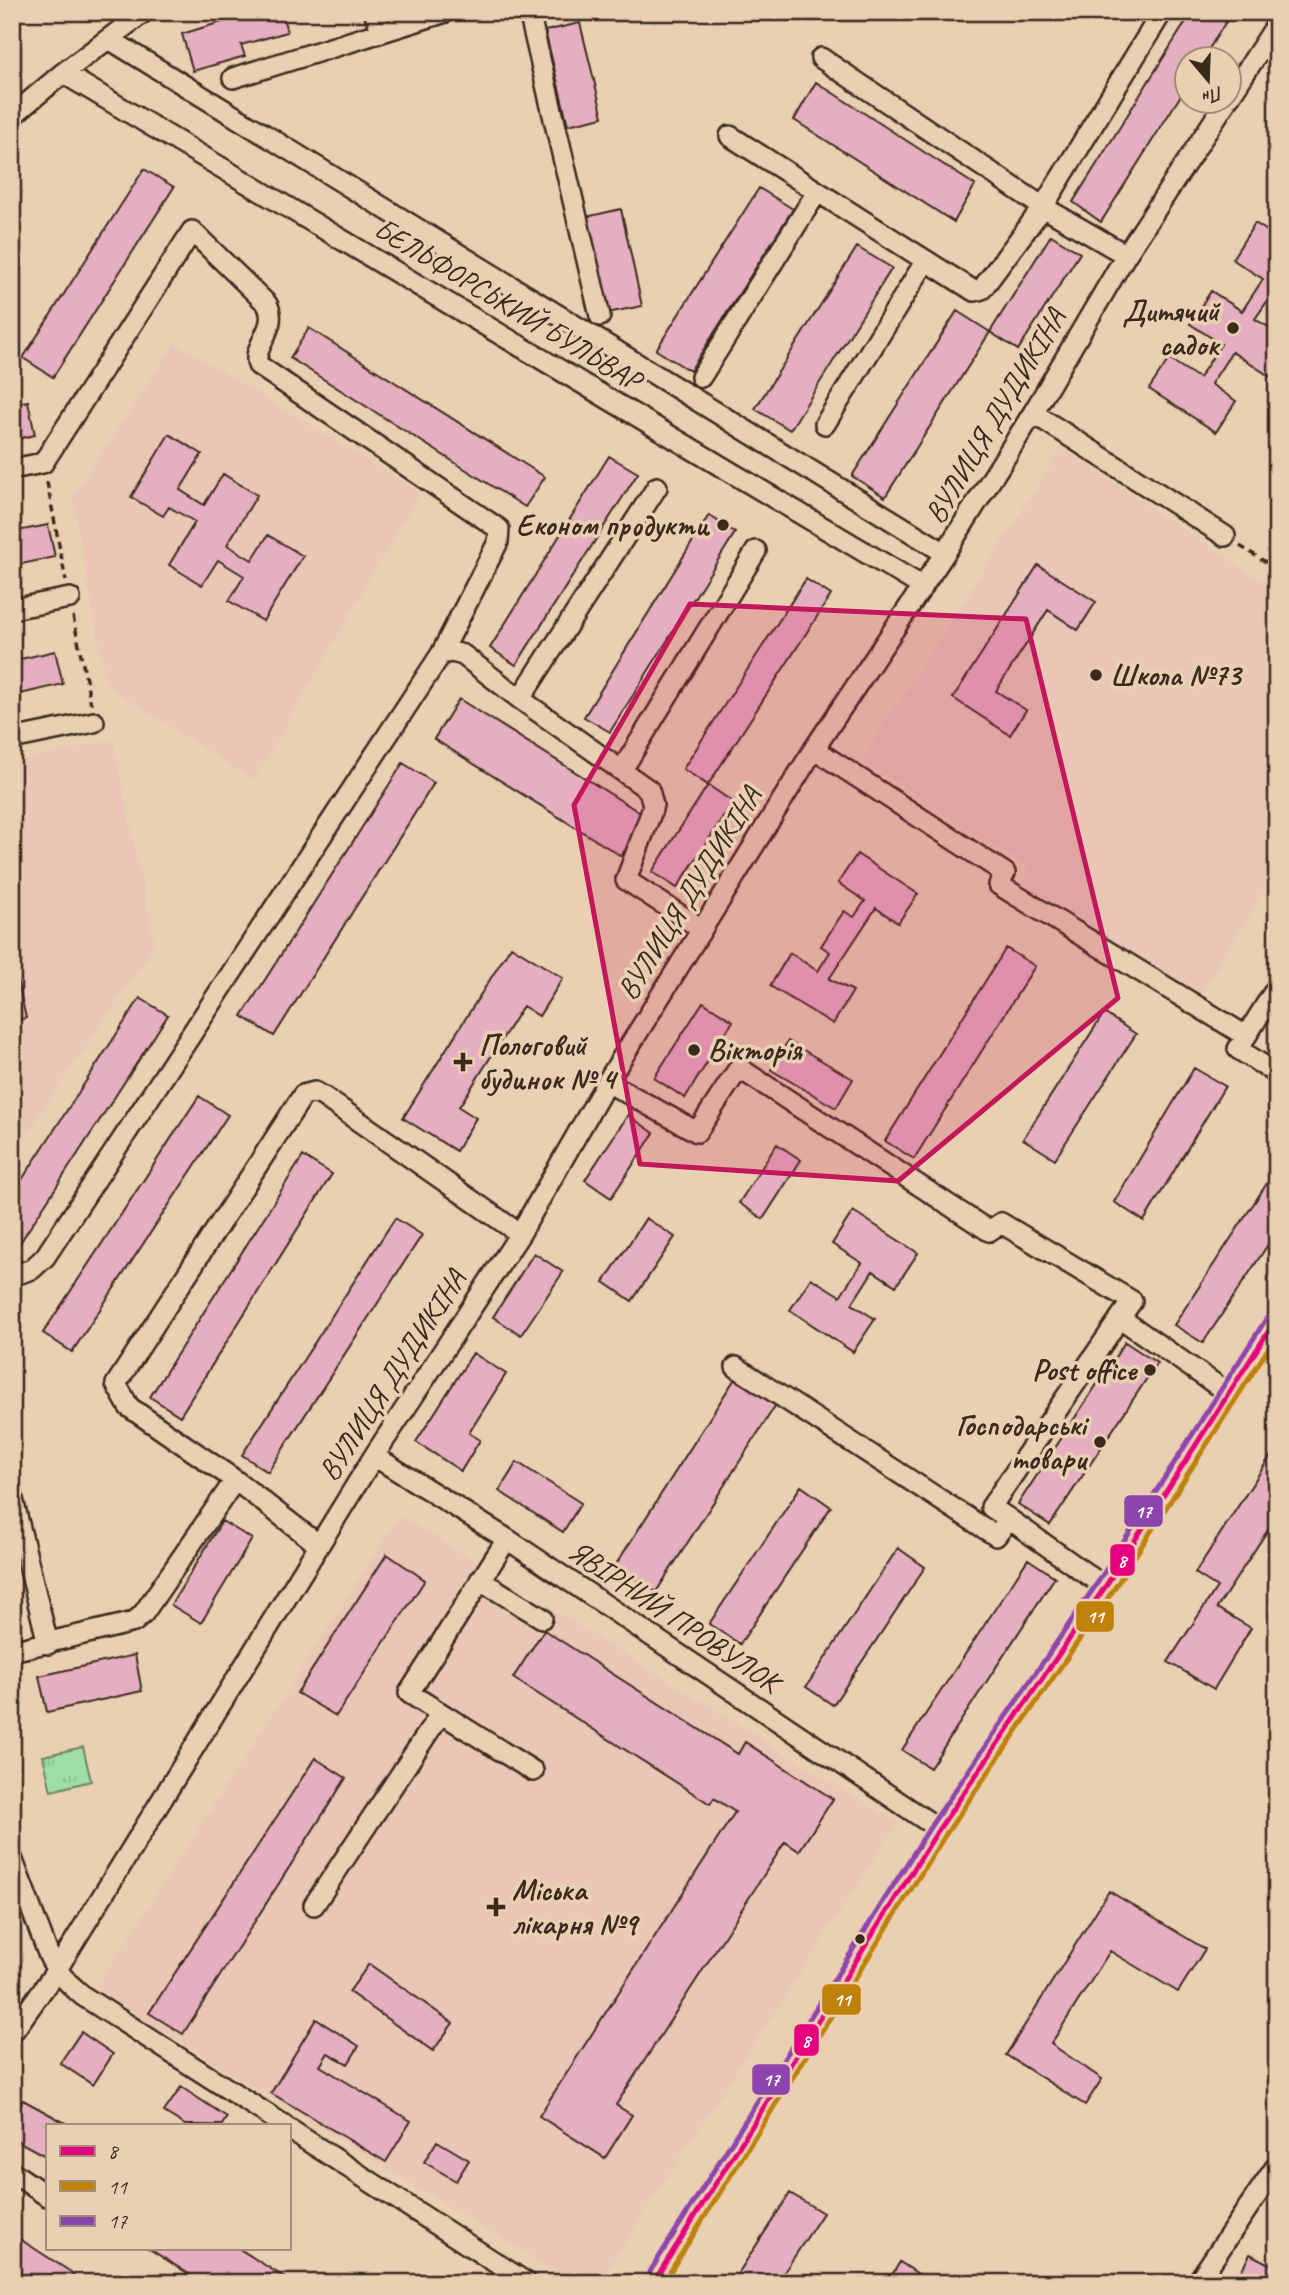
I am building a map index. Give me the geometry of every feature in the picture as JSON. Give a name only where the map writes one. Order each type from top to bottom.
[{"type":"street","points":[[12,116],[144,12]]},
{"type":"street","points":[[374,12],[382,32]]},
{"type":"street","points":[[233,78],[446,12]]},
{"type":"street","points":[[528,12],[600,316]]},
{"type":"street","points":[[730,136],[925,262],[974,291],[979,291],[1043,207],[1162,12]]},
{"type":"street","points":[[1244,74],[1277,23]]},
{"type":"street","name":"БЕЛЬФОРСЬКИЙ БУЛЬВАР","points":[[109,39],[945,553]]},
{"type":"street","points":[[821,58],[1043,207],[1126,256]]},
{"type":"street","name":"БЕЛЬФОРСЬКИЙ БУЛЬВАР","points":[[64,73],[923,587]]},
{"type":"street","name":"ВУЛИЦЯ ДУДИКІНА","points":[[12,2033],[55,1970],[374,1456],[520,1234],[607,1082],[814,749],[945,553],[1033,413],[1126,256],[1217,116]]},
{"type":"street","points":[[701,377],[817,192]]},
{"type":"street","points":[[12,469],[43,463],[192,231],[271,311],[272,318],[256,362],[258,365],[499,529],[498,542],[440,654],[45,1257],[32,1269],[12,1276]]},
{"type":"street","points":[[825,424],[925,262]]},
{"type":"street","points":[[1033,413],[1225,536]]},
{"type":"street","points":[[520,699],[657,487]]},
{"type":"street","points":[[622,770],[756,551]]},
{"type":"street","points":[[12,609],[70,598]]},
{"type":"street","points":[[440,654],[452,652],[463,655],[520,699],[649,790],[653,805],[626,880],[702,929]]},
{"type":"street","points":[[12,739],[94,722]]},
{"type":"street","points":[[814,749],[1005,873],[999,884],[1246,1035]]},
{"type":"street","points":[[1277,987],[1238,1049],[1277,1074]]},
{"type":"street","points":[[607,1082],[697,1132],[739,1068],[989,1231],[1001,1223],[1132,1301],[991,1507],[1105,1587]]},
{"type":"street","points":[[319,1545],[235,1480],[129,1406],[116,1384],[303,1095],[314,1092],[324,1097],[520,1234]]},
{"type":"street","points":[[1120,1318],[1228,1393]]},
{"type":"street","points":[[653,2283],[939,1829],[1105,1587],[1276,1320]]},
{"type":"street","points":[[736,1367],[996,1536],[1009,1519]]},
{"type":"street","name":"ЯВІРНИЙ ПРОВУЛОК","points":[[374,1456],[507,1539],[939,1829]]},
{"type":"street","points":[[12,1651],[134,1622],[143,1614],[235,1480]]},
{"type":"street","points":[[12,1495],[48,1644]]},
{"type":"street","points":[[507,1539],[409,1693],[533,1771]]},
{"type":"street","points":[[480,1580],[542,1618]]},
{"type":"street","points":[[314,1905],[441,1713]]},
{"type":"street","points":[[12,1858],[55,1970],[83,1996],[282,2124]]},
{"type":"street","points":[[290,2130],[527,2283]]},
{"type":"street","points":[[1197,2283],[1277,2165]]},
{"type":"street","points":[[12,2172],[46,2195]]},
{"type":"path","points":[[1225,536],[1277,569]]},
{"type":"highlighted area","points":[[690,604],[1026,619],[1118,998],[898,1181],[640,1164],[574,805]]},
{"type":"shaded area","points":[[175,343],[420,492],[254,781],[107,686],[72,497]]},
{"type":"shaded area","name":"Школа №73","points":[[1062,448],[1277,591],[1277,870],[1199,997],[1020,887],[1030,869],[862,759]]},
{"type":"shaded area","points":[[113,740],[155,946],[12,1155],[12,762]]},
{"type":"shaded area","name":"Міська лікарня №9","points":[[400,1515],[898,1823],[599,2283],[574,2283],[95,1990]]},
{"type":"green space","points":[[83,1747],[91,1781],[51,1791],[43,1756]]},
{"type":"building","points":[[226,12],[282,12],[287,32],[241,45],[245,56],[193,71],[182,34],[228,20]]},
{"type":"building","points":[[1192,12],[1232,12],[1211,46],[1174,46],[1174,106],[1101,222],[1073,202]]},
{"type":"building","points":[[580,23],[603,117],[568,125],[545,31]]},
{"type":"building","points":[[816,82],[975,185],[954,222],[794,120]]},
{"type":"building","points":[[144,169],[174,187],[53,377],[23,358]]},
{"type":"building","points":[[759,188],[793,209],[690,371],[656,350]]},
{"type":"building","points":[[621,209],[642,306],[607,313],[586,217]]},
{"type":"building","name":"Дитячий садок","points":[[1255,223],[1277,237],[1277,287],[1255,319],[1277,332],[1277,381],[1232,352],[1211,384],[1236,401],[1216,432],[1149,389],[1169,359],[1199,378],[1221,344],[1190,324],[1211,291],[1242,311],[1263,279],[1232,259]]},
{"type":"building","points":[[1051,235],[1080,253],[1018,350],[990,332]]},
{"type":"building","points":[[857,247],[892,268],[790,430],[755,409]]},
{"type":"building","points":[[957,311],[990,332],[885,497],[852,476]]},
{"type":"building","points":[[309,328],[545,477],[525,507],[290,358]]},
{"type":"building","points":[[28,401],[35,435],[12,440],[12,404]]},
{"type":"building","points":[[169,434],[202,454],[180,490],[204,505],[223,474],[257,495],[227,545],[252,560],[268,535],[303,556],[263,621],[229,601],[244,576],[218,560],[202,585],[169,565],[195,522],[169,507],[163,516],[131,497]]},
{"type":"building","points":[[609,456],[638,473],[516,665],[490,648]]},
{"type":"building","points":[[709,515],[735,533],[610,732],[584,717]]},
{"type":"building","points":[[48,525],[55,557],[12,566],[12,532]]},
{"type":"building","points":[[1038,565],[1096,602],[1078,630],[1048,610],[996,691],[1026,710],[1010,735],[953,698]]},
{"type":"building","points":[[806,579],[831,595],[708,785],[683,769]]},
{"type":"building","points":[[55,651],[63,684],[12,696],[12,661]]},
{"type":"building","points":[[459,699],[647,817],[621,856],[434,739]]},
{"type":"building","points":[[403,763],[434,783],[274,1036],[242,1016]]},
{"type":"building","points":[[708,785],[733,802],[677,888],[652,872]]},
{"type":"building","points":[[857,854],[918,894],[898,923],[876,908],[829,979],[853,991],[833,1024],[770,986],[790,953],[818,971],[830,952],[821,946],[844,911],[854,917],[865,901],[838,883]]},
{"type":"building","name":"Пологовий будинок № 4","points":[[511,946],[563,978],[539,1016],[523,1006],[459,1107],[476,1118],[456,1151],[403,1118]]},
{"type":"building","points":[[1006,948],[1035,966],[914,1159],[885,1141]]},
{"type":"building","points":[[12,956],[26,1018],[12,1021]]},
{"type":"building","points":[[140,998],[168,1015],[14,1252],[12,1251],[12,1195]]},
{"type":"building","name":"Вікторія","points":[[703,1002],[733,1021],[685,1098],[654,1078]]},
{"type":"building","points":[[1104,1013],[1136,1034],[1055,1159],[1023,1139]]},
{"type":"building","points":[[788,1041],[853,1079],[836,1108],[771,1070]]},
{"type":"building","points":[[1194,1068],[1225,1086],[1144,1221],[1114,1202]]},
{"type":"building","points":[[199,1096],[228,1115],[72,1352],[43,1333]]},
{"type":"building","points":[[628,1115],[654,1133],[611,1198],[585,1180]]},
{"type":"building","points":[[777,1144],[801,1160],[763,1219],[739,1203]]},
{"type":"building","points":[[303,1156],[332,1174],[180,1416],[150,1397]]},
{"type":"building","points":[[1277,1168],[1277,1231],[1203,1343],[1174,1325]]},
{"type":"building","points":[[853,1211],[918,1253],[896,1286],[873,1271],[852,1304],[875,1319],[853,1352],[790,1310],[811,1278],[840,1296],[862,1263],[832,1244]]},
{"type":"building","points":[[395,1218],[422,1235],[268,1472],[242,1455]]},
{"type":"building","points":[[646,1218],[675,1237],[632,1301],[604,1282]]},
{"type":"building","points":[[534,1253],[563,1272],[521,1335],[493,1317]]},
{"type":"building","points":[[1125,1342],[1157,1363],[1050,1525],[1018,1504]]},
{"type":"building","points":[[473,1353],[506,1374],[469,1433],[480,1440],[461,1471],[416,1442]]},
{"type":"building","points":[[736,1377],[777,1403],[656,1592],[615,1566]]},
{"type":"building","points":[[1277,1446],[1277,1516],[1217,1608],[1251,1628],[1214,1689],[1168,1662],[1217,1587],[1195,1573]]},
{"type":"building","points":[[517,1462],[581,1503],[563,1532],[499,1491]]},
{"type":"building","points":[[801,1486],[831,1507],[740,1644],[709,1624]]},
{"type":"building","points":[[222,1521],[252,1539],[201,1623],[171,1605]]},
{"type":"building","points":[[898,1548],[925,1567],[833,1705],[806,1687]]},
{"type":"building","points":[[387,1554],[425,1580],[336,1716],[297,1693]]},
{"type":"building","points":[[1028,1559],[1055,1577],[930,1768],[902,1750]]},
{"type":"building","points":[[12,1601],[19,1631],[12,1633]]},
{"type":"building","points":[[544,1630],[738,1754],[745,1742],[833,1799],[799,1851],[785,1842],[616,2105],[632,2115],[605,2158],[539,2116],[735,1812],[714,1798],[710,1804],[513,1678]]},
{"type":"building","points":[[135,1655],[142,1691],[47,1712],[39,1676]]},
{"type":"building","points":[[315,1758],[346,1778],[183,2034],[149,2013]]},
{"type":"building","points":[[1109,1891],[1205,1949],[1178,1992],[1110,1951],[1051,2044],[1102,2079],[1085,2105],[1006,2055]]},
{"type":"building","points":[[369,1964],[453,2023],[433,2051],[349,1992]]},
{"type":"building","points":[[316,2019],[359,2046],[348,2064],[328,2053],[320,2066],[411,2121],[386,2162],[271,2093]]},
{"type":"building","points":[[81,2032],[113,2054],[93,2085],[60,2063]]},
{"type":"building","points":[[181,2087],[227,2117],[223,2124],[183,2124],[164,2112]]},
{"type":"building","points":[[23,2100],[67,2124],[46,2124],[46,2156],[12,2138],[12,2119]]},
{"type":"building","points":[[437,2141],[469,2160],[456,2181],[424,2162]]},
{"type":"building","points":[[790,2193],[823,2213],[777,2283],[732,2283]]},
{"type":"building","points":[[12,2234],[74,2274],[69,2283],[12,2283]]},
{"type":"building","points":[[151,2250],[241,2250],[293,2283],[203,2283]]},
{"type":"building","points":[[1250,2254],[1277,2268],[1277,2283],[1244,2283],[1237,2279]]},
{"type":"building","points":[[900,2262],[932,2283],[887,2283]]},
{"type":"transit line","name":"17","points":[[646,2278],[932,1824],[1098,1582],[1270,1313]]},
{"type":"transit line","name":"8","points":[[653,2283],[939,1829],[1105,1587],[1277,1318]]},
{"type":"transit line","name":"11","points":[[663,2283],[946,1834],[1112,1592],[1277,1335]]},
{"type":"place","name":"Дитячий садок","points":[[1233,328]]},
{"type":"place","name":"Економ продукти","points":[[723,525]]},
{"type":"place","name":"Школа №73","points":[[1096,675]]},
{"type":"place","name":"Вікторія","points":[[694,1050]]},
{"type":"place","name":"Пологовий будинок № 4","points":[[463,1062]]},
{"type":"place","name":"Post office","points":[[1150,1370]]},
{"type":"place","name":"Господарські товари","points":[[1100,1442]]},
{"type":"place","name":"Міська лікарня №9","points":[[496,1907]]}]
